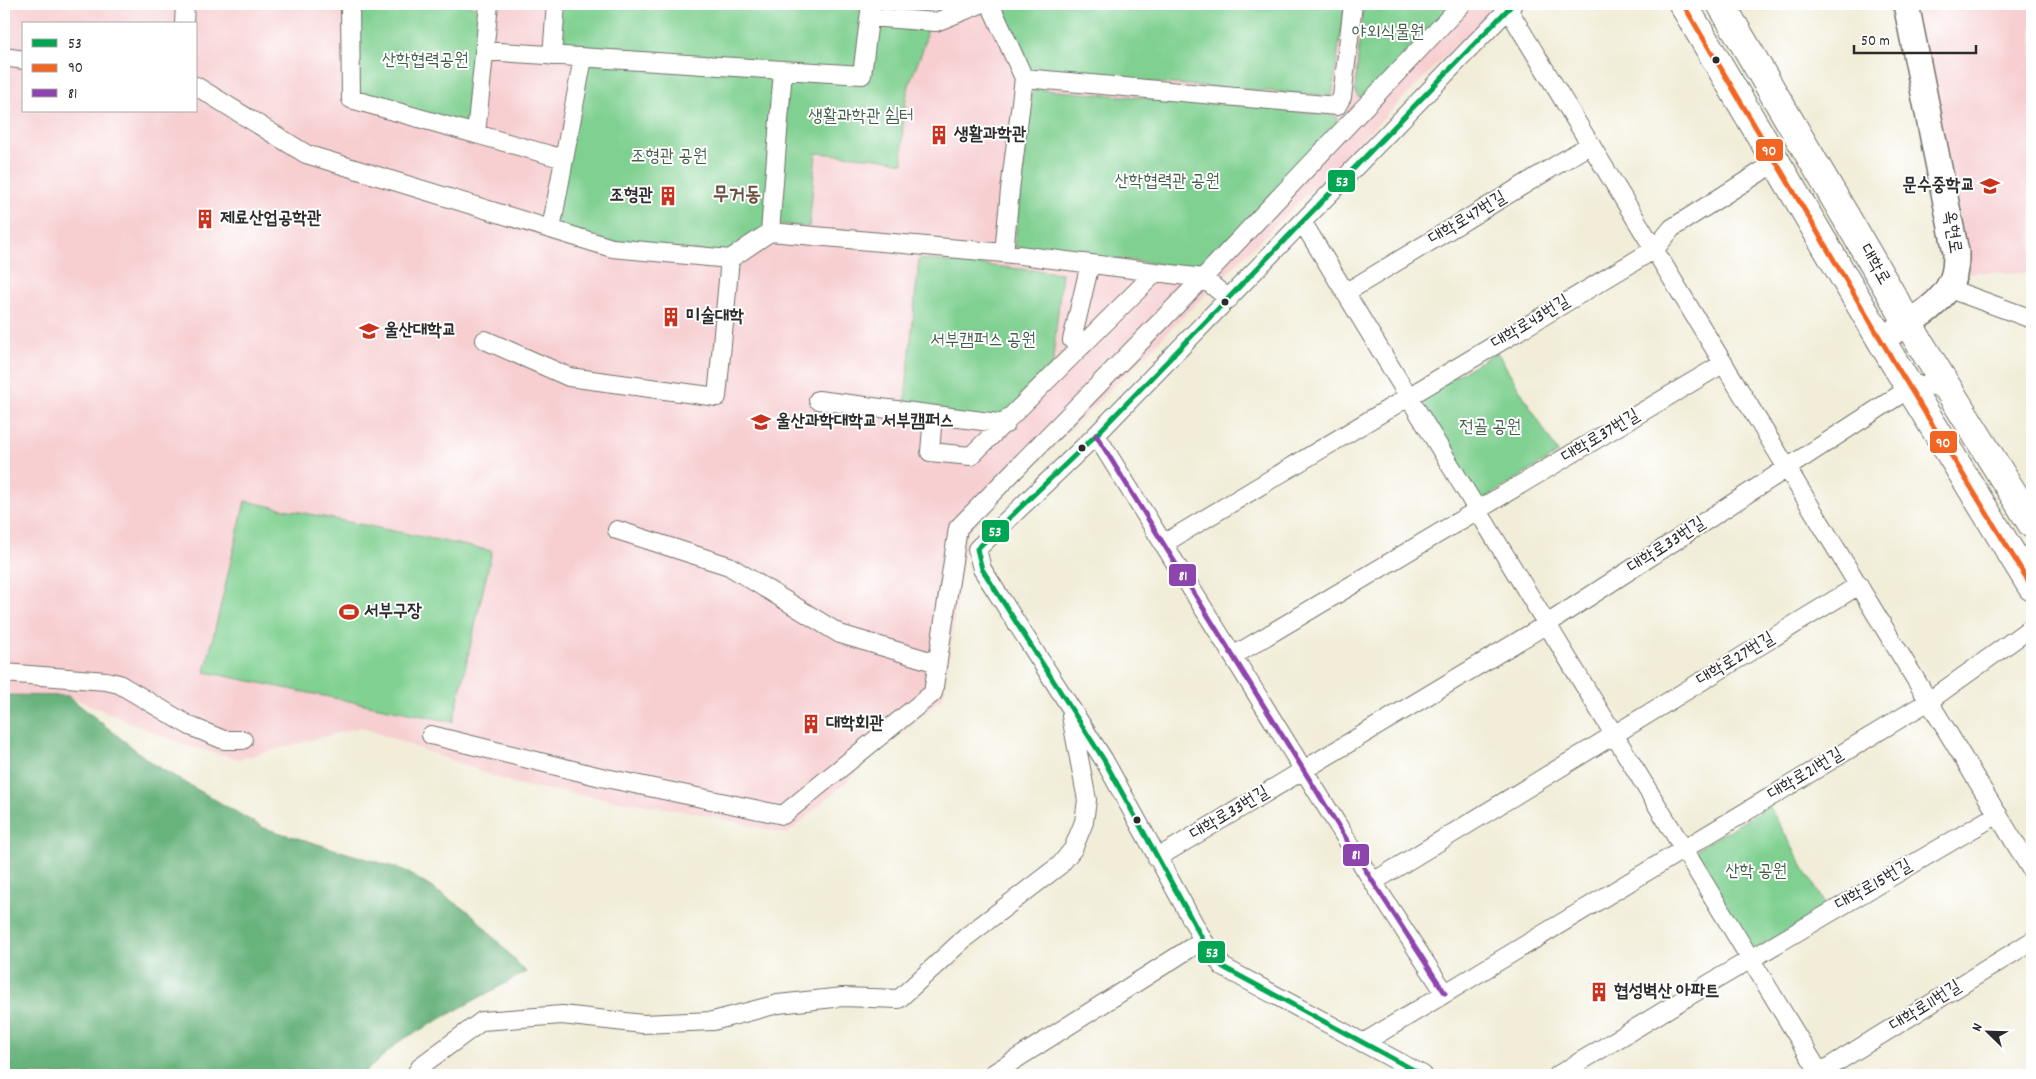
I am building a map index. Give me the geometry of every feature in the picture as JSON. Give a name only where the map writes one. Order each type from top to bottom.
[{"type":"main road","name":"대학로","points":[[1683,4],[1880,340],[2032,587]]},
{"type":"main road","name":"대학로","points":[[1721,4],[1951,394],[2032,524]]},
{"type":"main road","name":"옥현로","points":[[1880,340],[1931,307],[1948,288],[1955,272],[1956,252],[1906,4]]},
{"type":"street","points":[[184,22],[185,4]]},
{"type":"street","points":[[350,4],[351,99],[564,159]]},
{"type":"street","points":[[476,134],[488,4]]},
{"type":"street","points":[[552,56],[556,4]]},
{"type":"street","points":[[484,51],[862,75],[871,10],[936,22],[981,4]]},
{"type":"street","points":[[990,4],[1024,78],[1004,253]]},
{"type":"street","points":[[1337,106],[1342,97],[1353,4]]},
{"type":"street","points":[[431,735],[601,777],[783,815],[933,693],[958,528],[1203,278],[1462,4]]},
{"type":"street","points":[[1423,1075],[1223,967],[1203,940],[1104,760],[982,569],[977,549],[1096,436],[1511,7],[1591,144],[2032,871]]},
{"type":"street","points":[[4,57],[22,60]]},
{"type":"street","points":[[551,229],[584,58]]},
{"type":"street","points":[[770,232],[783,70]]},
{"type":"street","points":[[1024,78],[1362,108]]},
{"type":"street","points":[[198,87],[306,154],[612,248],[730,259],[770,232],[1004,253],[1203,278],[1228,299]]},
{"type":"street","name":"대학로47번길","points":[[1345,293],[1591,144]]},
{"type":"street","name":"대학로43번길","points":[[1163,544],[1655,249],[1672,228],[1776,162]]},
{"type":"street","points":[[1303,223],[1750,959]]},
{"type":"street","points":[[485,340],[569,377],[717,397],[730,259]]},
{"type":"street","points":[[1082,346],[1072,340],[1090,264]]},
{"type":"street","points":[[933,415],[930,452],[972,456],[1156,272]]},
{"type":"street","points":[[1948,288],[2032,319]]},
{"type":"street","name":"대학로37번길","points":[[1233,656],[1724,363]]},
{"type":"street","points":[[1910,388],[1918,385],[1934,385],[1951,394]]},
{"type":"street","name":"대학로33번길","points":[[1157,858],[1547,624],[1910,388]]},
{"type":"street","points":[[818,400],[1006,424]]},
{"type":"street","points":[[1096,436],[1373,882],[1445,994]]},
{"type":"street","points":[[617,530],[729,566],[840,634],[938,662]]},
{"type":"street","name":"대학로27번길","points":[[1373,882],[1859,585]]},
{"type":"street","name":"대학로21번길","points":[[1363,1043],[1929,701],[2032,627]]},
{"type":"street","points":[[4,673],[106,680],[119,684],[190,726],[224,740],[243,740]]},
{"type":"street","points":[[415,1075],[422,1065],[482,1021],[562,1015],[643,1024],[713,1021],[778,1004],[842,997],[899,999],[966,937],[1060,865],[1073,849],[1084,822],[1087,800],[1070,707]]},
{"type":"street","name":"대학로15번길","points":[[1558,1075],[1750,959],[1998,814]]},
{"type":"street","points":[[990,1075],[1203,940]]},
{"type":"street","name":"대학로11번길","points":[[1750,959],[1819,1074],[2032,941]]},
{"type":"shaded area","points":[[4,4],[1498,4],[967,532],[943,696],[787,834],[702,814],[518,785],[361,727],[239,759],[184,745],[68,696],[4,695]]},
{"type":"shaded area","points":[[1916,4],[2032,4],[2032,273],[1961,272]]},
{"type":"green space","name":"산학협력공원","points":[[350,4],[459,4],[488,9],[476,134],[351,99]]},
{"type":"green space","points":[[556,4],[871,4],[862,75],[552,56]]},
{"type":"green space","points":[[996,4],[1345,4],[1332,96],[1027,73]]},
{"type":"green space","name":"야외식물원","points":[[1363,4],[1454,4],[1366,97],[1358,97],[1355,90]]},
{"type":"green space","name":"생활과학관 쉼터","points":[[873,25],[926,31],[924,45],[911,79],[905,105],[903,163],[878,158],[816,153],[809,227],[778,224],[788,75],[866,78]]},
{"type":"green space","name":"조형관 공원","points":[[586,62],[777,73],[766,230],[730,254],[611,242],[555,224]]},
{"type":"green space","name":"산학협력관 공원","points":[[1032,89],[1263,107],[1337,116],[1337,123],[1203,269],[1014,247]]},
{"type":"green space","name":"서부캠퍼스 공원","points":[[919,259],[1062,273],[1051,377],[1006,424],[904,411]]},
{"type":"green space","name":"전골 공원","points":[[1497,352],[1558,453],[1480,502],[1418,398]]},
{"type":"green space","name":"서부구장","points":[[245,501],[492,551],[453,722],[205,672]]},
{"type":"green space","points":[[4,695],[68,696],[153,764],[264,828],[404,870],[471,913],[526,972],[400,1041],[362,1075],[4,1075]]},
{"type":"green space","name":"산학 공원","points":[[1769,806],[1827,908],[1751,952],[1694,851]]},
{"type":"transit line","name":"53","points":[[1423,1075],[1223,967],[1203,940],[1104,760],[982,569],[977,549],[1096,435],[1513,4]]},
{"type":"transit line","name":"90","points":[[1683,4],[1894,362],[2032,587]]},
{"type":"transit line","name":"81","points":[[1096,435],[1373,882],[1445,993]]},
{"type":"place","name":"생활과학관","points":[[939,135]]},
{"type":"place","name":"문수중학교","points":[[1990,186]]},
{"type":"place","name":"조형관","points":[[668,196]]},
{"type":"place","name":"제료산업공학관","points":[[205,219]]},
{"type":"place","name":"미술대학","points":[[671,317]]},
{"type":"place","name":"울산대학교","points":[[369,331]]},
{"type":"place","name":"울산과학대학교 서부캠퍼스","points":[[761,422]]},
{"type":"place","name":"서부구장","points":[[349,612]]},
{"type":"place","name":"대학회관","points":[[811,724]]},
{"type":"place","name":"협성벽산 아파트","points":[[1599,992]]},
{"type":"district","name":"무거동","points":[[737,196]]}]
